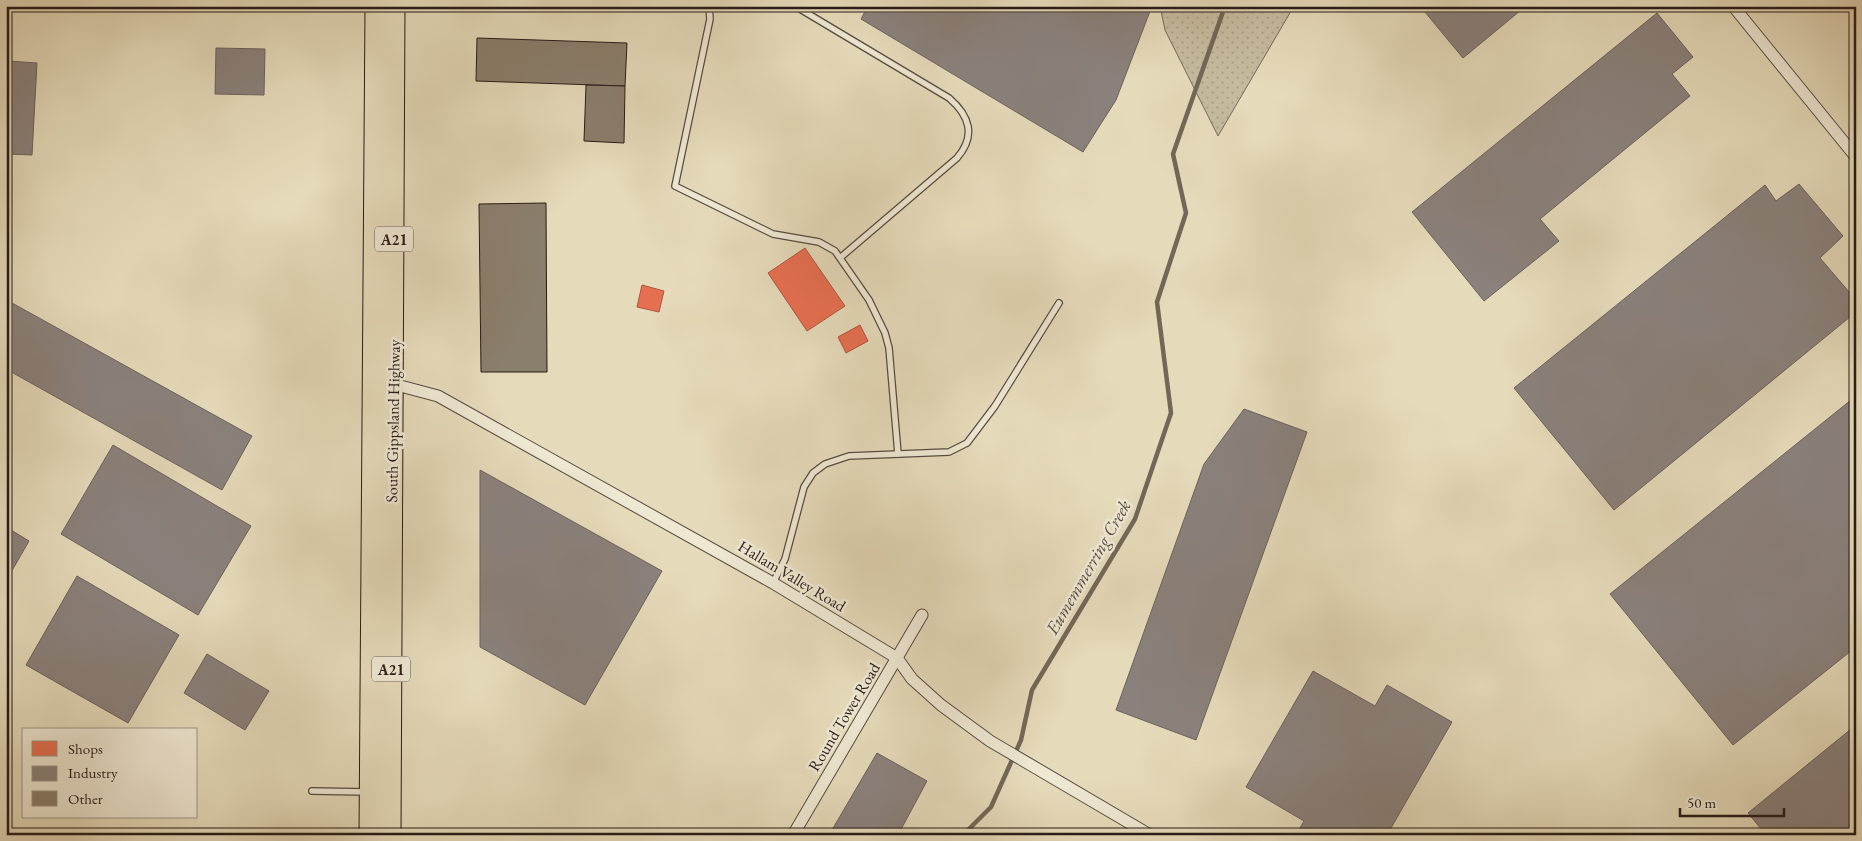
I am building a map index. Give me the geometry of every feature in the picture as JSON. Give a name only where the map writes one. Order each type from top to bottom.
[{"type":"highway","name":"South Gippsland Highway","points":[[376,6],[385,41]]},
{"type":"highway","name":"South Gippsland Highway","points":[[370,835],[370,792],[381,615],[385,41],[394,6]]},
{"type":"highway","name":"South Gippsland Highway","points":[[383,383],[373,404],[381,615],[391,794],[390,835]]},
{"type":"highway","points":[[370,792],[391,794]]},
{"type":"street","points":[[1733,6],[1856,157]]},
{"type":"street","name":"Hallam Valley Road","points":[[383,383],[438,396],[773,583],[897,658],[912,679],[941,705],[990,742],[1150,835]]},
{"type":"street","name":"Round Tower Road","points":[[793,835],[922,615]]},
{"type":"lane","points":[[709,6],[710,19],[675,186],[773,234],[818,242],[841,257],[872,306],[890,348],[898,454]]},
{"type":"lane","points":[[795,6],[949,98],[964,114],[968,124],[968,141],[957,158],[841,257]]},
{"type":"lane","points":[[773,583],[783,566],[804,487],[813,473],[824,464],[848,456],[950,452],[966,443],[996,406],[1060,303]]},
{"type":"lane","points":[[312,791],[370,792]]},
{"type":"shaded area","points":[[1160,6],[1294,6],[1218,136],[1165,30]]},
{"type":"building: Shops","points":[[805,248],[845,306],[807,331],[768,273]]},
{"type":"building: Shops","points":[[642,285],[664,291],[659,312],[637,307]]},
{"type":"building: Shops","points":[[860,325],[868,341],[846,353],[838,337]]},
{"type":"building: Industry","points":[[868,6],[1152,6],[1116,100],[1083,152],[861,19]]},
{"type":"building: Industry","points":[[1420,6],[1526,6],[1463,58]]},
{"type":"building: Industry","points":[[1657,13],[1693,57],[1672,74],[1690,96],[1540,219],[1559,241],[1484,301],[1412,212]]},
{"type":"building: Industry","points":[[216,48],[265,49],[264,95],[215,94]]},
{"type":"building: Industry","points":[[8,61],[37,63],[32,155],[6,154]]},
{"type":"building: Industry","points":[[1799,184],[1843,236],[1820,258],[1856,300],[1856,312],[1614,510],[1514,388],[1765,185],[1776,201]]},
{"type":"building: Industry","points":[[12,303],[252,436],[222,490],[6,369],[6,314]]},
{"type":"building: Industry","points":[[1856,396],[1856,647],[1733,745],[1610,594]]},
{"type":"building: Industry","points":[[1244,409],[1307,432],[1196,740],[1116,710],[1204,464]]},
{"type":"building: Industry","points":[[113,445],[251,526],[198,615],[61,534]]},
{"type":"building: Industry","points":[[480,470],[662,571],[585,705],[480,647]]},
{"type":"building: Industry","points":[[6,527],[29,541],[6,581]]},
{"type":"building: Industry","points":[[77,576],[179,635],[128,723],[26,665]]},
{"type":"building: Industry","points":[[207,654],[269,691],[245,730],[184,693]]},
{"type":"building: Industry","points":[[1313,671],[1375,706],[1387,685],[1452,722],[1387,835],[1296,835],[1304,821],[1246,787]]},
{"type":"building: Industry","points":[[1856,725],[1856,835],[1766,835],[1748,813]]},
{"type":"building: Industry","points":[[877,753],[927,781],[898,835],[829,835]]},
{"type":"building: Other","points":[[477,38],[627,43],[625,86],[476,81]]},
{"type":"building: Other","points":[[586,85],[625,86],[624,143],[584,141]]},
{"type":"building: Other","points":[[546,203],[547,372],[481,372],[479,204]]},
{"type":"waterway","name":"Eumemmerring Creek","points":[[963,835],[991,807],[1021,740],[1032,690],[1135,519],[1171,413],[1157,302],[1186,213],[1173,154],[1225,6]]}]
